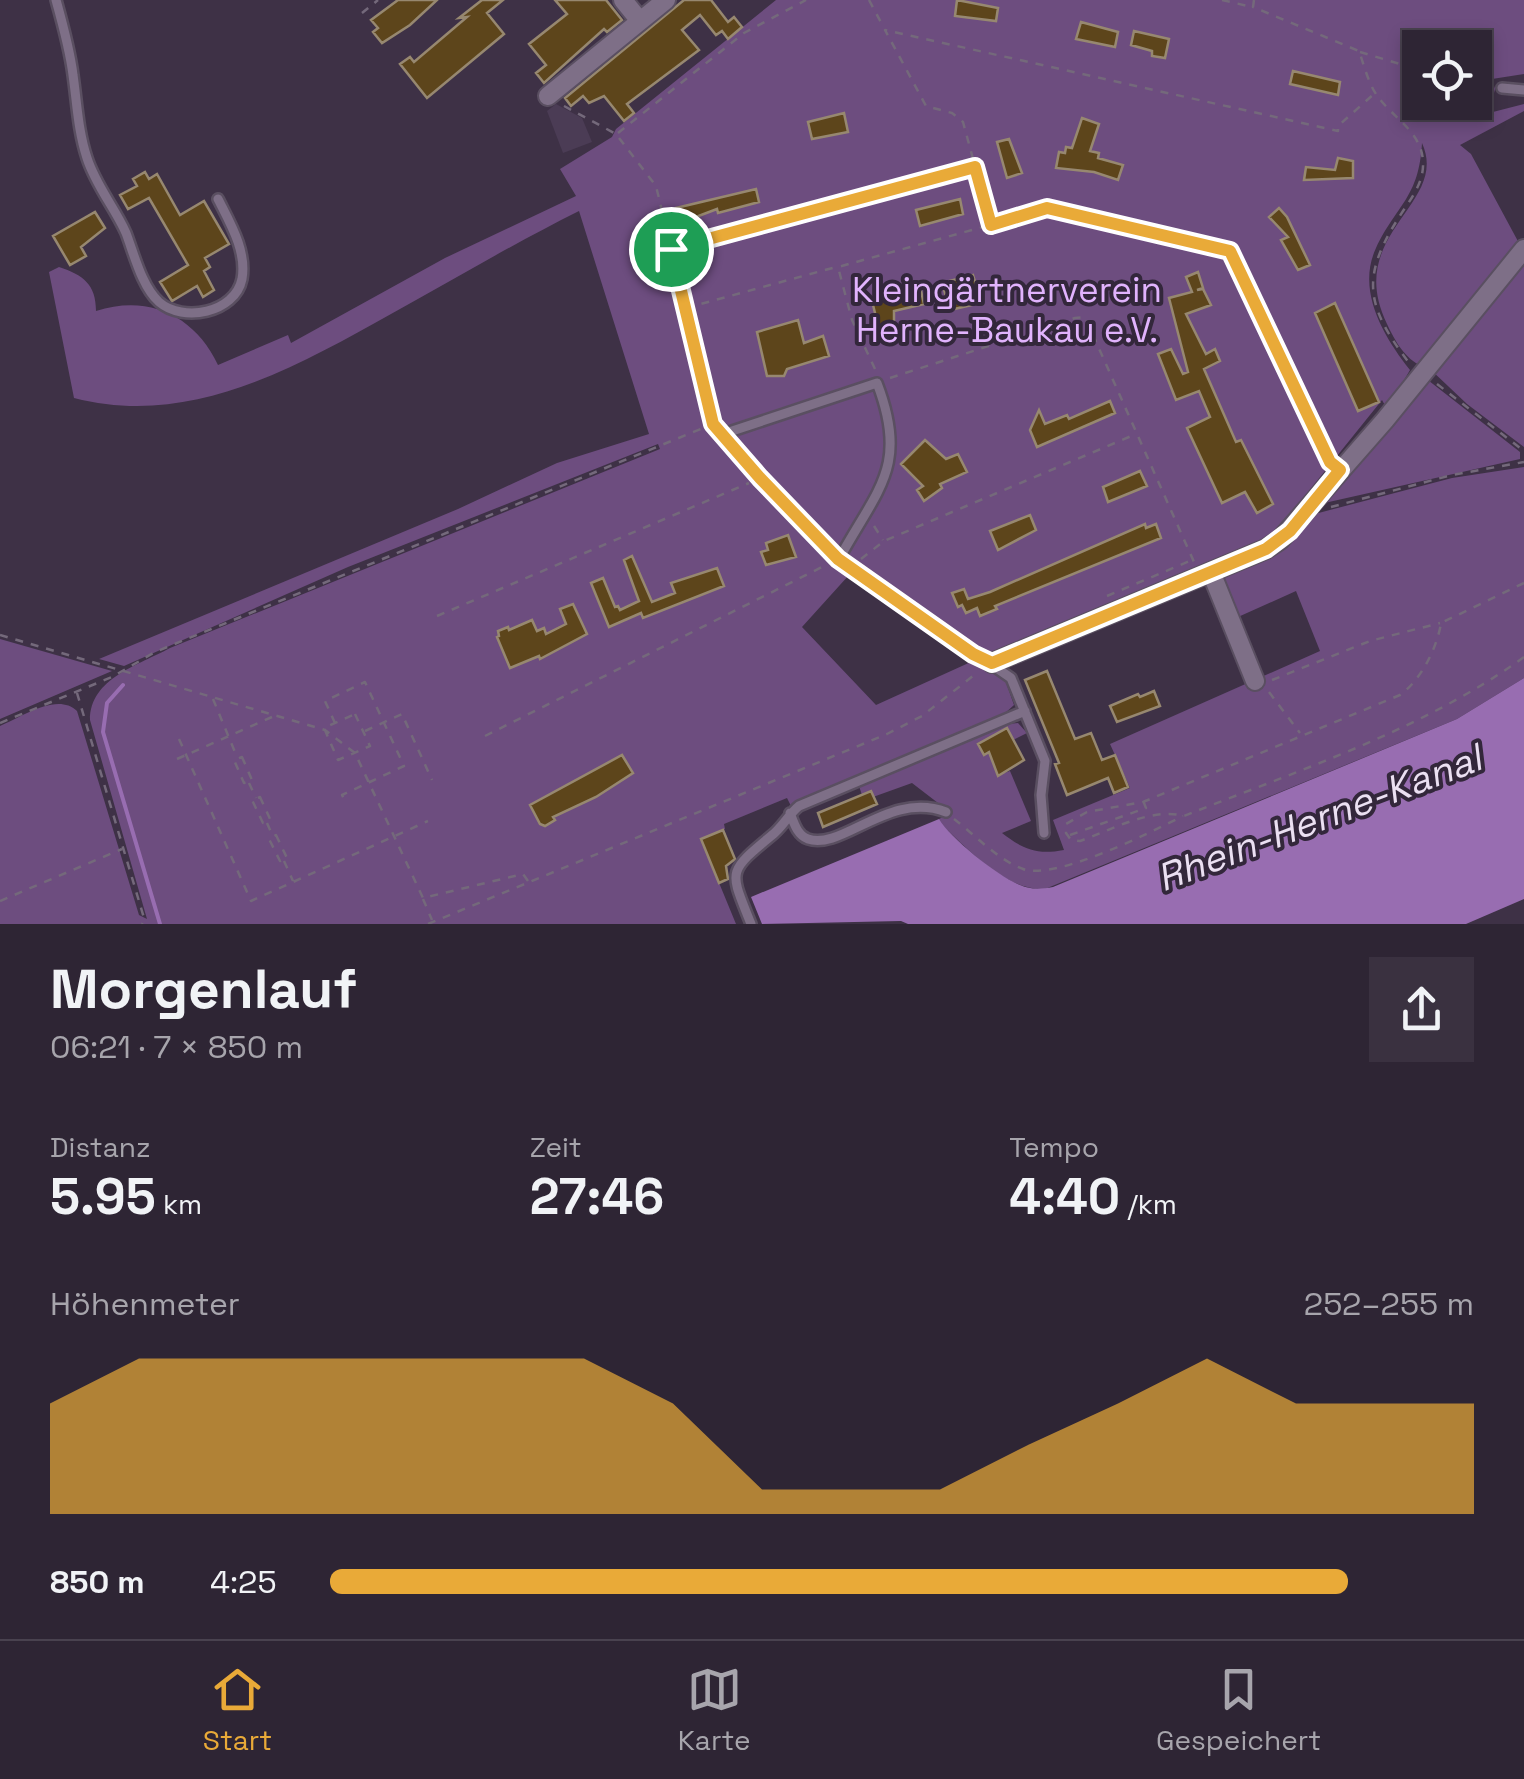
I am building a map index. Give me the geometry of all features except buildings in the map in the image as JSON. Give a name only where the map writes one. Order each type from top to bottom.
[{"type":"street","points":[[623,0],[640,21]]},
{"type":"street","points":[[548,96],[666,0]]},
{"type":"street","points":[[992,663],[1280,540],[1524,250]]},
{"type":"street","points":[[1211,572],[1256,681]]},
{"type":"lane","points":[[56,0],[73,71],[87,159],[150,290],[159,302],[173,310],[192,313],[221,306],[234,295],[242,280],[236,234],[218,199]]},
{"type":"lane","points":[[1502,88],[1524,90]]},
{"type":"lane","points":[[838,559],[884,485],[892,457],[889,416],[877,382],[723,434],[838,559],[1012,678],[1044,761],[1044,833]]},
{"type":"lane","points":[[751,924],[734,880],[736,869],[744,856],[776,833],[799,806],[1025,711]]},
{"type":"lane","points":[[790,814],[798,832],[807,839],[822,840],[908,806],[931,806],[946,812]]},
{"type":"path","points":[[362,12],[378,0]]},
{"type":"path","points":[[616,134],[744,33],[806,0]]},
{"type":"path","points":[[868,0],[926,106],[952,113],[963,122],[991,225]]},
{"type":"path","points":[[1222,0],[1254,7],[1308,32],[1402,64]]},
{"type":"path","points":[[1254,0],[1254,7]]},
{"type":"path","points":[[885,30],[1338,131],[1338,126],[1375,93]]},
{"type":"path","points":[[1359,51],[1375,93],[1420,142],[1422,152],[1420,183],[1377,256],[1372,282],[1384,327],[1410,364],[1524,452]]},
{"type":"path","points":[[1492,86],[1502,88]]},
{"type":"path","points":[[0,724],[124,670],[155,652],[713,424],[656,186],[616,134],[548,96]]},
{"type":"path","points":[[671,249],[975,167]]},
{"type":"path","points":[[686,308],[1047,208],[1230,251],[1330,462],[1340,470]]},
{"type":"path","points":[[838,267],[852,320],[877,373],[877,382],[1084,318],[1194,560],[1104,598]]},
{"type":"path","points":[[850,568],[884,541],[1137,434]]},
{"type":"path","points":[[1312,505],[1327,508],[1452,475],[1524,462]]},
{"type":"path","points":[[437,616],[760,478]]},
{"type":"path","points":[[866,511],[884,541]]},
{"type":"path","points":[[485,736],[838,559]]},
{"type":"path","points":[[1301,734],[1280,702],[1262,684],[1370,641],[1441,623],[1524,583]]},
{"type":"path","points":[[1184,816],[1161,814],[1142,818],[1080,841],[1067,836],[1066,824],[1077,816],[1143,802],[1374,706],[1412,686],[1422,672],[1441,623]]},
{"type":"path","points":[[0,635],[325,730],[356,752],[431,923],[887,734],[922,716],[992,663]]},
{"type":"path","points":[[946,812],[1009,862],[1036,872],[1060,868],[1441,710],[1524,657]]},
{"type":"path","points":[[334,722],[324,701],[365,682],[404,766],[342,795],[346,803]]},
{"type":"path","points":[[76,692],[144,918],[142,924]]},
{"type":"path","points":[[212,698],[238,758]]},
{"type":"path","points":[[355,714],[370,746],[338,760],[325,730],[355,714]]},
{"type":"path","points":[[363,732],[402,714],[432,780]]},
{"type":"path","points":[[177,759],[276,716]]},
{"type":"path","points":[[179,739],[252,901],[428,822]]},
{"type":"path","points":[[242,757],[252,780],[244,784],[234,760],[238,758],[242,757]]},
{"type":"path","points":[[248,782],[256,798],[252,800],[273,837],[269,838],[274,850],[280,862],[284,860],[294,882]]},
{"type":"path","points":[[1067,836],[1146,808],[1143,802]]},
{"type":"path","points":[[0,902],[123,848]]},
{"type":"path","points":[[422,898],[524,874],[528,881]]},
{"type":"shaded area","points":[[556,104],[582,118],[592,142],[563,153],[547,111]]},
{"type":"green space","name":"Kleingärtnerverein Herne-Baukau e.V.","points":[[776,0],[1524,0],[1524,74],[1492,79],[1492,30],[1402,30],[1402,120],[1492,120],[1492,112],[1524,104],[1524,111],[1460,145],[1471,154],[1520,245],[1422,366],[1406,354],[1387,324],[1377,293],[1378,266],[1386,243],[1422,185],[1427,165],[1422,143],[1412,189],[1384,233],[1371,264],[1369,281],[1376,313],[1410,370],[1387,409],[1382,400],[1271,538],[975,660],[1006,682],[1014,705],[1003,715],[791,806],[787,798],[724,824],[725,829],[701,839],[736,924],[0,924],[0,726],[50,705],[69,706],[77,711],[139,915],[147,919],[90,720],[92,706],[107,683],[170,648],[660,449],[658,444],[348,567],[124,666],[99,659],[458,509],[557,463],[649,434],[579,211],[279,372],[200,399],[159,405],[117,405],[74,398],[49,272],[59,267],[81,277],[91,287],[96,311],[134,305],[168,313],[197,334],[218,365],[288,335],[291,343],[445,258],[576,196],[560,169],[612,137],[616,129]],"holes":[[[849,575],[973,660],[876,705],[802,627]]]},
{"type":"green space","points":[[1524,258],[1524,447],[1467,404],[1430,369]]},
{"type":"green space","points":[[1424,377],[1520,452],[1520,459],[1320,504]]},
{"type":"green space","points":[[1524,467],[1524,678],[1457,719],[1045,889],[1030,888],[1001,876],[974,855],[939,822],[951,813],[912,783],[873,797],[862,795],[859,786],[1018,723],[1027,733],[1013,740],[1007,729],[984,755],[993,750],[998,775],[1010,771],[1031,821],[1002,833],[1031,850],[1064,850],[1053,820],[1130,788],[1110,744],[1320,651],[1296,591],[1238,617],[1221,577],[1307,516],[1452,478]]},
{"type":"green space","points":[[0,639],[112,671],[0,719]]},
{"type":"water","name":"Rhein-Herne-Kanal","points":[[1524,678],[1524,899],[1466,924],[762,924],[751,897],[939,819],[964,846],[1011,881],[1024,887],[1053,887],[1457,719]]},
{"type":"waterway","points":[[123,685],[107,703],[103,732],[160,924]]},
{"type":"route","points":[[975,167],[991,225],[1047,208],[1230,251],[1330,462],[1340,470],[1290,531],[1266,549],[992,663],[973,654],[838,559],[713,424],[671,249],[975,167]]}]
